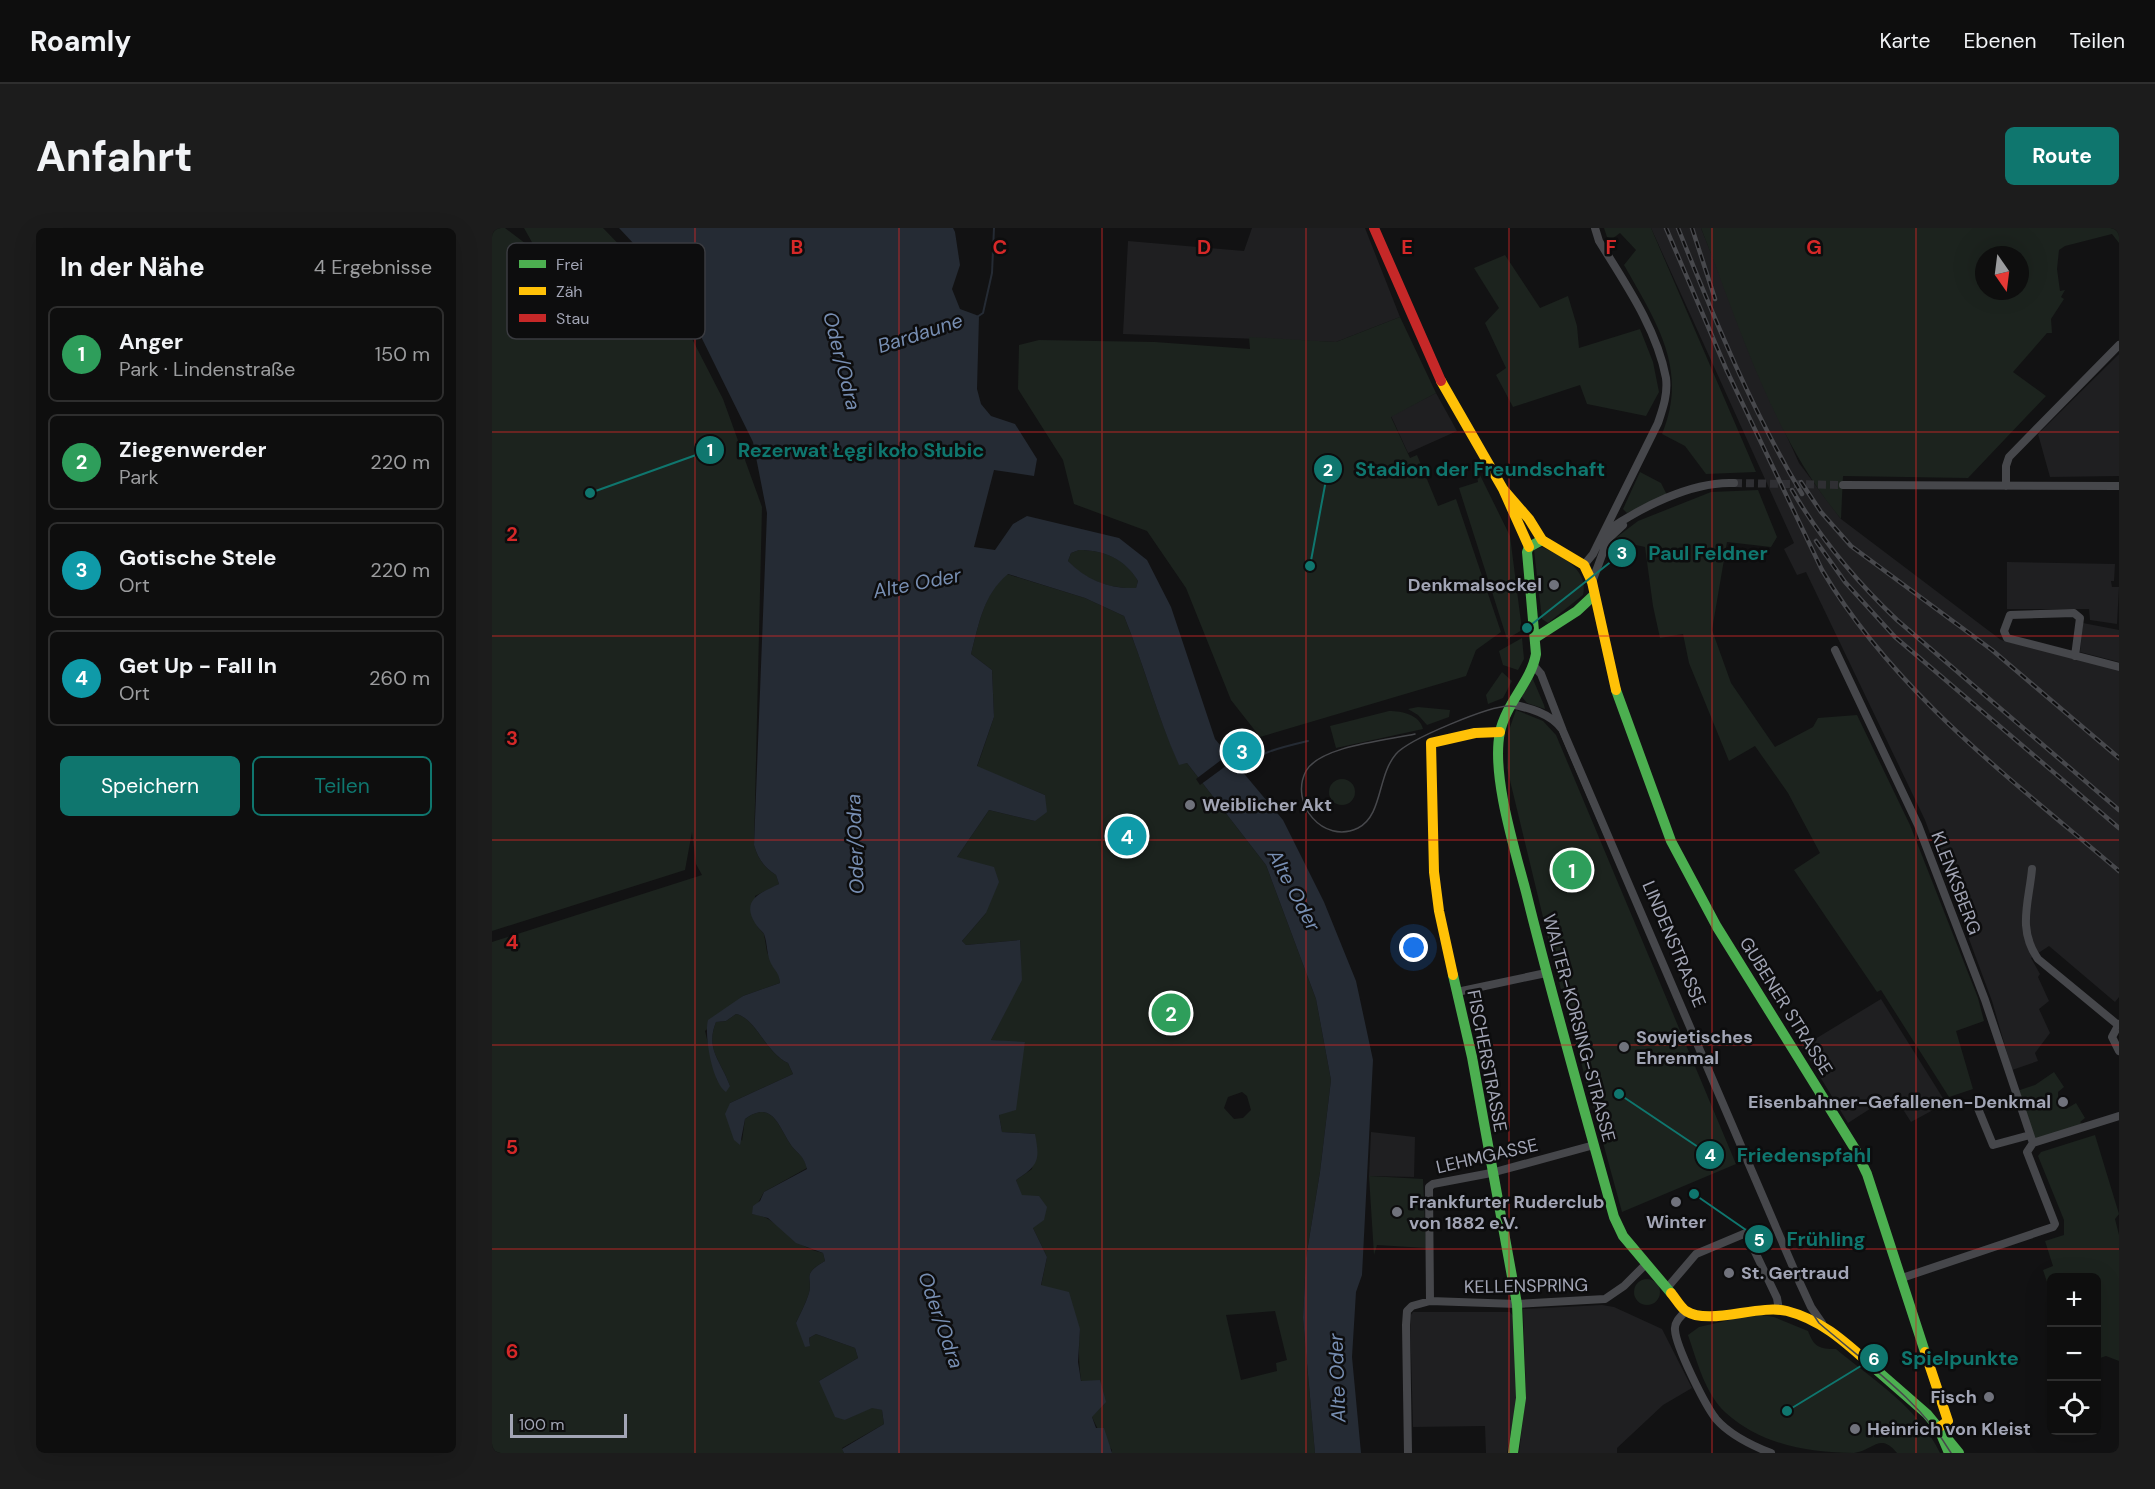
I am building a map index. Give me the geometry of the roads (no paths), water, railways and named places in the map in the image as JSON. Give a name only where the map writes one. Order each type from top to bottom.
[{"type":"street","points":[[1374,228],[1436,372],[1503,489],[1529,547],[1526,561],[1535,638],[1534,666]]},
{"type":"street","points":[[1584,565],[1604,532],[1658,423],[1665,402],[1666,379],[1643,317],[1599,242],[1595,228]]},
{"type":"street","points":[[2006,486],[2006,466],[2009,457],[2119,345]]},
{"type":"street","points":[[1604,532],[1635,514],[1705,485],[1734,483]]},
{"type":"street","points":[[1843,485],[2119,486]]},
{"type":"street","points":[[1503,489],[1529,519],[1542,540],[1584,565],[1592,582]]},
{"type":"street","points":[[1592,582],[1608,539],[1635,514]]},
{"type":"street","points":[[1529,547],[1542,540]]},
{"type":"street","name":"GUBENER STRASSE","points":[[1592,582],[1593,596],[1616,689],[1671,842],[1717,927],[1855,1149],[1868,1174],[1948,1422],[1938,1428]]},
{"type":"street","points":[[1535,638],[1578,611],[1593,596]]},
{"type":"street","points":[[2075,656],[2080,618],[2074,613],[2010,615],[2007,619],[2004,631],[2007,638],[2075,656],[2119,667]]},
{"type":"street","name":"KLENKSBERG","points":[[1835,650],[1918,825],[1985,1000],[2033,1143],[2027,1152],[2055,1224],[2053,1227],[1902,1278]]},
{"type":"street","name":"WALTER-KORSING-STRASSE","points":[[1534,666],[1511,704],[1500,732],[1498,749],[1501,781],[1513,843],[1546,973],[1614,1217],[1623,1236],[1686,1311]]},
{"type":"street","name":"LINDENSTRASSE","points":[[1534,666],[1541,674],[1563,731],[1811,1307],[1825,1327],[1908,1397],[1950,1439],[1959,1453]]},
{"type":"street","points":[[1511,704],[1530,708],[1546,716],[1563,731]]},
{"type":"street","name":"FISCHERSTRASSE","points":[[1500,732],[1475,733],[1431,743],[1434,872],[1439,911],[1472,1057],[1491,1173],[1517,1304],[1521,1398],[1513,1453]]},
{"type":"street","points":[[2032,869],[2024,920],[2031,950],[2038,959],[2119,1024],[2112,1037],[2119,1051]]},
{"type":"street","points":[[1457,992],[1546,973]]},
{"type":"street","points":[[1977,1106],[1993,1145],[2030,1135]]},
{"type":"street","points":[[2033,1143],[2119,1116]]},
{"type":"street","name":"LEHMGASSE","points":[[1430,1301],[1429,1187],[1433,1184],[1491,1173],[1594,1145]]},
{"type":"street","points":[[1667,1288],[1696,1254],[1746,1233],[1776,1298],[1779,1310]]},
{"type":"street","name":"KELLENSPRING","points":[[1430,1301],[1517,1304],[1605,1299],[1624,1286],[1646,1264]]},
{"type":"street","points":[[1408,1453],[1407,1311],[1412,1306],[1430,1301]]},
{"type":"street","points":[[1771,1453],[1752,1450],[1716,1418],[1703,1397],[1675,1331],[1677,1320],[1686,1311],[1697,1316],[1718,1316],[1762,1308],[1779,1310],[1825,1327]]},
{"type":"street","name":"LINDENSTRASSE","points":[[1938,1428],[1949,1453]]},
{"type":"water","points":[[619,228],[953,228],[960,265],[952,289],[960,309],[979,316],[977,389],[981,404],[991,416],[1015,424],[1037,459],[1034,476],[994,470],[974,547],[995,550],[1013,524],[1027,516],[1119,538],[1147,560],[1171,607],[1215,739],[1283,820],[1324,902],[1356,981],[1373,1060],[1362,1275],[1356,1292],[1352,1357],[1361,1453],[1315,1453],[1303,1318],[1306,1258],[1320,1172],[1331,1080],[1316,999],[1266,865],[1187,763],[1179,765],[1124,616],[1085,598],[1008,574],[987,601],[971,654],[992,670],[994,717],[977,766],[1045,795],[1047,812],[1035,821],[989,810],[957,857],[994,867],[999,882],[986,913],[962,941],[966,945],[1020,940],[1022,980],[991,1040],[1025,1042],[1016,1110],[999,1115],[1002,1132],[1035,1134],[1036,1161],[1016,1180],[1022,1195],[1039,1196],[1047,1207],[1044,1220],[1033,1228],[1047,1257],[1041,1285],[1069,1292],[1080,1329],[1078,1362],[1081,1381],[1100,1380],[1106,1402],[1092,1417],[1096,1428],[1104,1428],[1112,1453],[844,1453],[842,1449],[884,1424],[882,1410],[872,1408],[845,1420],[835,1417],[819,1381],[858,1358],[855,1348],[816,1334],[809,1338],[810,1346],[805,1347],[796,1323],[810,1290],[810,1274],[825,1261],[823,1253],[796,1243],[768,1218],[752,1214],[753,1206],[760,1201],[764,1192],[807,1169],[773,1117],[761,1112],[745,1119],[740,1145],[734,1140],[725,1114],[730,1103],[793,1074],[788,1063],[773,1051],[755,1028],[736,1014],[726,1021],[716,1022],[713,1031],[713,1048],[730,1086],[726,1092],[721,1087],[713,1069],[708,1047],[708,1020],[743,996],[780,983],[769,959],[764,934],[755,923],[750,908],[751,903],[759,894],[779,884],[776,875],[760,859],[754,845],[767,513],[753,442],[702,339],[705,339],[705,243],[633,243]],"holes":[[[1079,550],[1113,557],[1127,567],[1138,581],[1136,588],[1117,587],[1099,582],[1082,573],[1068,561],[1071,553]]]},
{"type":"waterway","name":"Bardaune","points":[[977,317],[983,313],[992,273],[994,228]]},
{"type":"waterway","points":[[1241,771],[1245,765],[1261,755],[1308,741]]},
{"type":"tunnel","points":[[1734,483],[1843,485]]},
{"type":"tram line","points":[[1415,734],[1356,745],[1314,762],[1306,771],[1302,783],[1302,796],[1312,818],[1333,831],[1345,832],[1358,828],[1372,814],[1386,773],[1396,754],[1416,740],[1468,717],[1499,707],[1516,706],[1535,712],[1558,727],[1809,1308],[1819,1323],[1908,1399],[1924,1416],[1951,1453]]},
{"type":"railway","points":[[1666,228],[1727,371],[1822,570],[1851,614],[1884,656],[1957,732],[2119,871]]},
{"type":"railway","points":[[1678,228],[1750,397],[1802,494]]},
{"type":"railway","points":[[1692,228],[1715,299]]},
{"type":"railway","points":[[1801,482],[1821,512],[1851,546],[1992,650],[2119,758]]},
{"type":"railway","points":[[1792,490],[1814,525],[1840,558],[1897,620],[2119,810]]},
{"type":"railway","points":[[1816,541],[1845,582],[1895,637],[2119,828]]},
{"type":"place","name":"Rezerwat Łęgi koło Słubic","points":[[590,493]]},
{"type":"place","name":"Stadion der Freundschaft","points":[[1310,566]]},
{"type":"place","name":"Denkmalsockel","points":[[1554,585]]},
{"type":"place","name":"Paul Feldner","points":[[1527,628]]},
{"type":"place","name":"Gotische Stele","points":[[1242,751]]},
{"type":"place","name":"Weiblicher Akt","points":[[1190,805]]},
{"type":"place","name":"Get Up - Fall In","points":[[1127,836]]},
{"type":"place","name":"Anger","points":[[1572,870]]},
{"type":"place","name":"Ziegenwerder","points":[[1171,1013]]},
{"type":"place","name":"Sowjetisches Ehrenmal","points":[[1624,1047]]},
{"type":"place","name":"Friedenspfahl","points":[[1619,1094]]},
{"type":"place","name":"Eisenbahner-Gefallenen-Denkmal","points":[[2063,1102]]},
{"type":"place","name":"Frühling","points":[[1694,1194]]},
{"type":"place","name":"Winter","points":[[1676,1202]]},
{"type":"place","name":"Frankfurter Ruderclub von 1882 e.V.","points":[[1397,1212]]},
{"type":"place","name":"St. Gertraud","points":[[1729,1273]]},
{"type":"place","name":"Fisch","points":[[1989,1397]]},
{"type":"place","name":"Spielpunkte","points":[[1787,1411]]},
{"type":"place","name":"Heinrich von Kleist","points":[[1855,1429]]},
{"type":"water label","name":"Oder/Odra","points":[[842,361]]},
{"type":"water label","name":"Alte Oder","points":[[917,583]]},
{"type":"water label","name":"Oder/Odra","points":[[855,844]]},
{"type":"water label","name":"Alte Oder","points":[[1294,890]]},
{"type":"water label","name":"Oder/Odra","points":[[941,1320]]},
{"type":"water label","name":"Alte Oder","points":[[1337,1378]]}]
